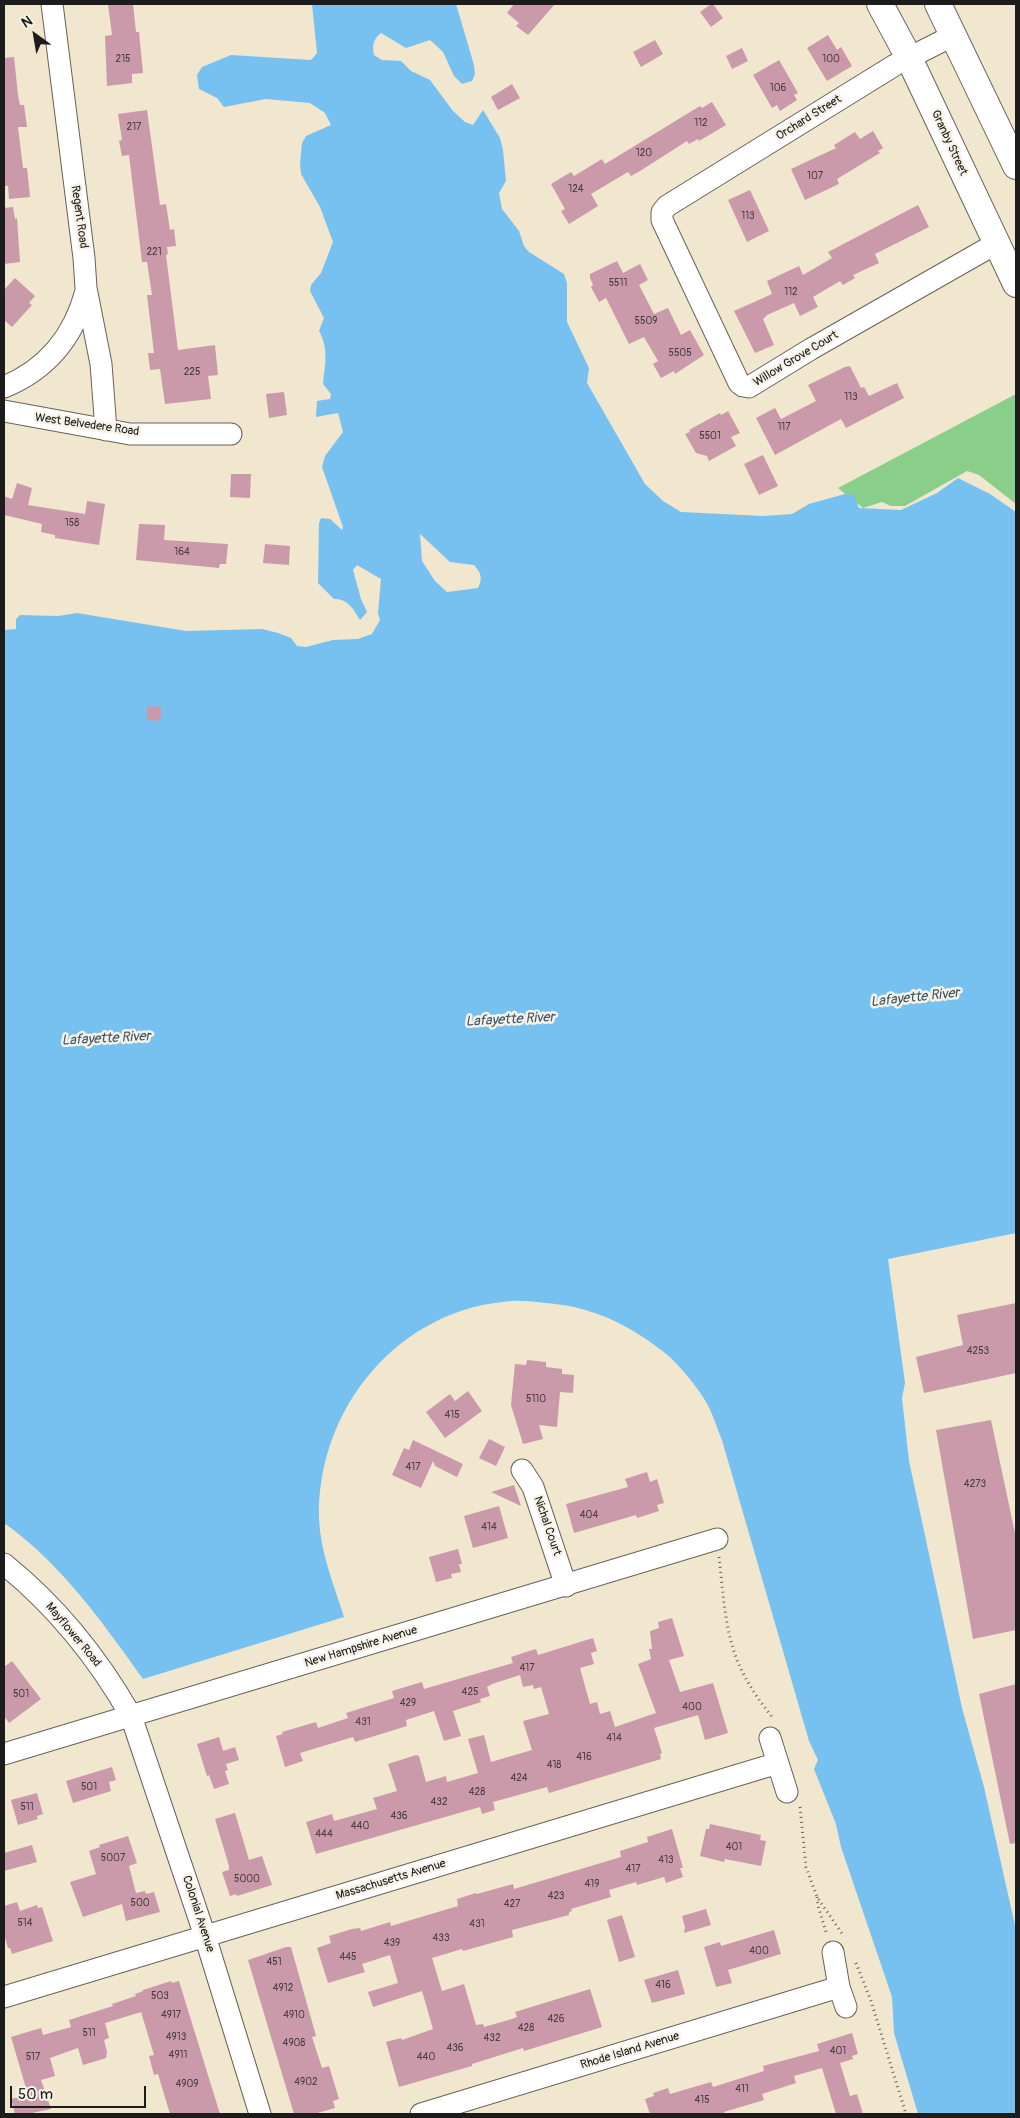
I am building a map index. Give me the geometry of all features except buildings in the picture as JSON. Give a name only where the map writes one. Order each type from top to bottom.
[{"type":"main road","name":"Granby Street","points":[[882,4],[1016,284]]},
{"type":"main road","points":[[938,4],[1016,166]]},
{"type":"street","name":"Regent Road","points":[[52,4],[84,258],[86,288],[101,364],[106,430]]},
{"type":"street","name":"Orchard Street","points":[[667,206],[909,58],[954,35]]},
{"type":"street","name":"Willow Grove Court","points":[[667,206],[662,212],[662,220],[739,382],[743,386],[749,387],[819,344],[997,243]]},
{"type":"street","points":[[4,387],[32,371],[50,357],[67,337],[77,317],[86,288]]},
{"type":"street","name":"West Belvedere Road","points":[[4,411],[130,434],[231,434]]},
{"type":"street","name":"Nichal Court","points":[[522,1470],[533,1487],[566,1586]]},
{"type":"street","name":"New Hampshire Avenue","points":[[4,1754],[717,1539]]},
{"type":"street","name":"Mayflower Road","points":[[4,1564],[53,1609],[90,1652],[114,1686],[131,1716]]},
{"type":"street","name":"Colonial Avenue","points":[[131,1716],[206,1936],[260,2114]]},
{"type":"street","points":[[774,1731],[778,1763],[793,1797]]},
{"type":"street","name":"Massachusetts Avenue","points":[[4,1997],[778,1763]]},
{"type":"street","points":[[841,1947],[839,1987],[846,2007]]},
{"type":"street","name":"Rhode Island Avenue","points":[[421,2114],[839,1987]]},
{"type":"path","points":[[717,1539],[729,1636],[739,1665],[774,1731]]},
{"type":"path","points":[[793,1797],[806,1867],[817,1897],[841,1947]]},
{"type":"path","points":[[817,1897],[818,1906],[841,1947]]},
{"type":"path","points":[[855,1959],[871,2001],[906,2114]]},
{"type":"green space","points":[[1016,394],[1016,504],[979,475],[967,471],[905,506],[891,506],[882,502],[863,508],[838,488]]},
{"type":"water","name":"Lafayette River","points":[[312,4],[456,4],[474,65],[475,74],[472,81],[462,84],[454,76],[443,52],[430,40],[406,48],[381,33],[374,43],[374,55],[382,60],[401,61],[411,71],[430,80],[453,111],[465,122],[473,125],[483,110],[500,138],[503,150],[506,181],[499,193],[502,209],[519,231],[524,246],[529,252],[564,274],[567,283],[567,322],[589,368],[587,383],[645,484],[663,501],[681,512],[763,516],[792,514],[809,504],[845,494],[854,495],[859,508],[901,510],[937,493],[958,478],[990,494],[1016,512],[1016,1233],[888,1259],[905,1383],[902,1398],[909,1461],[962,1708],[984,1787],[1016,1930],[1016,2114],[918,2114],[894,2033],[892,1997],[841,1847],[836,1824],[814,1769],[818,1760],[809,1741],[722,1440],[713,1416],[699,1391],[667,1354],[641,1335],[615,1321],[575,1307],[529,1301],[512,1301],[471,1308],[434,1322],[401,1344],[372,1371],[349,1403],[332,1439],[322,1477],[320,1531],[328,1568],[344,1617],[143,1679],[80,1595],[44,1556],[4,1523],[4,630],[16,629],[16,619],[20,615],[58,616],[77,613],[186,631],[262,629],[291,638],[297,646],[306,647],[333,640],[358,639],[372,634],[380,620],[378,613],[381,579],[357,565],[353,570],[361,599],[367,612],[360,620],[350,605],[339,599],[334,599],[318,583],[319,523],[321,518],[330,519],[342,530],[343,527],[322,467],[325,456],[343,432],[338,413],[316,417],[317,401],[330,399],[331,394],[323,384],[325,350],[319,331],[324,318],[310,291],[311,285],[321,273],[333,242],[320,207],[301,174],[300,163],[302,143],[306,136],[331,125],[325,113],[310,103],[266,99],[224,107],[217,98],[199,89],[197,75],[202,67],[231,55],[311,60],[317,53]],"holes":[[[420,534],[450,562],[474,565],[481,576],[478,588],[447,592],[435,581],[422,561]]]}]
